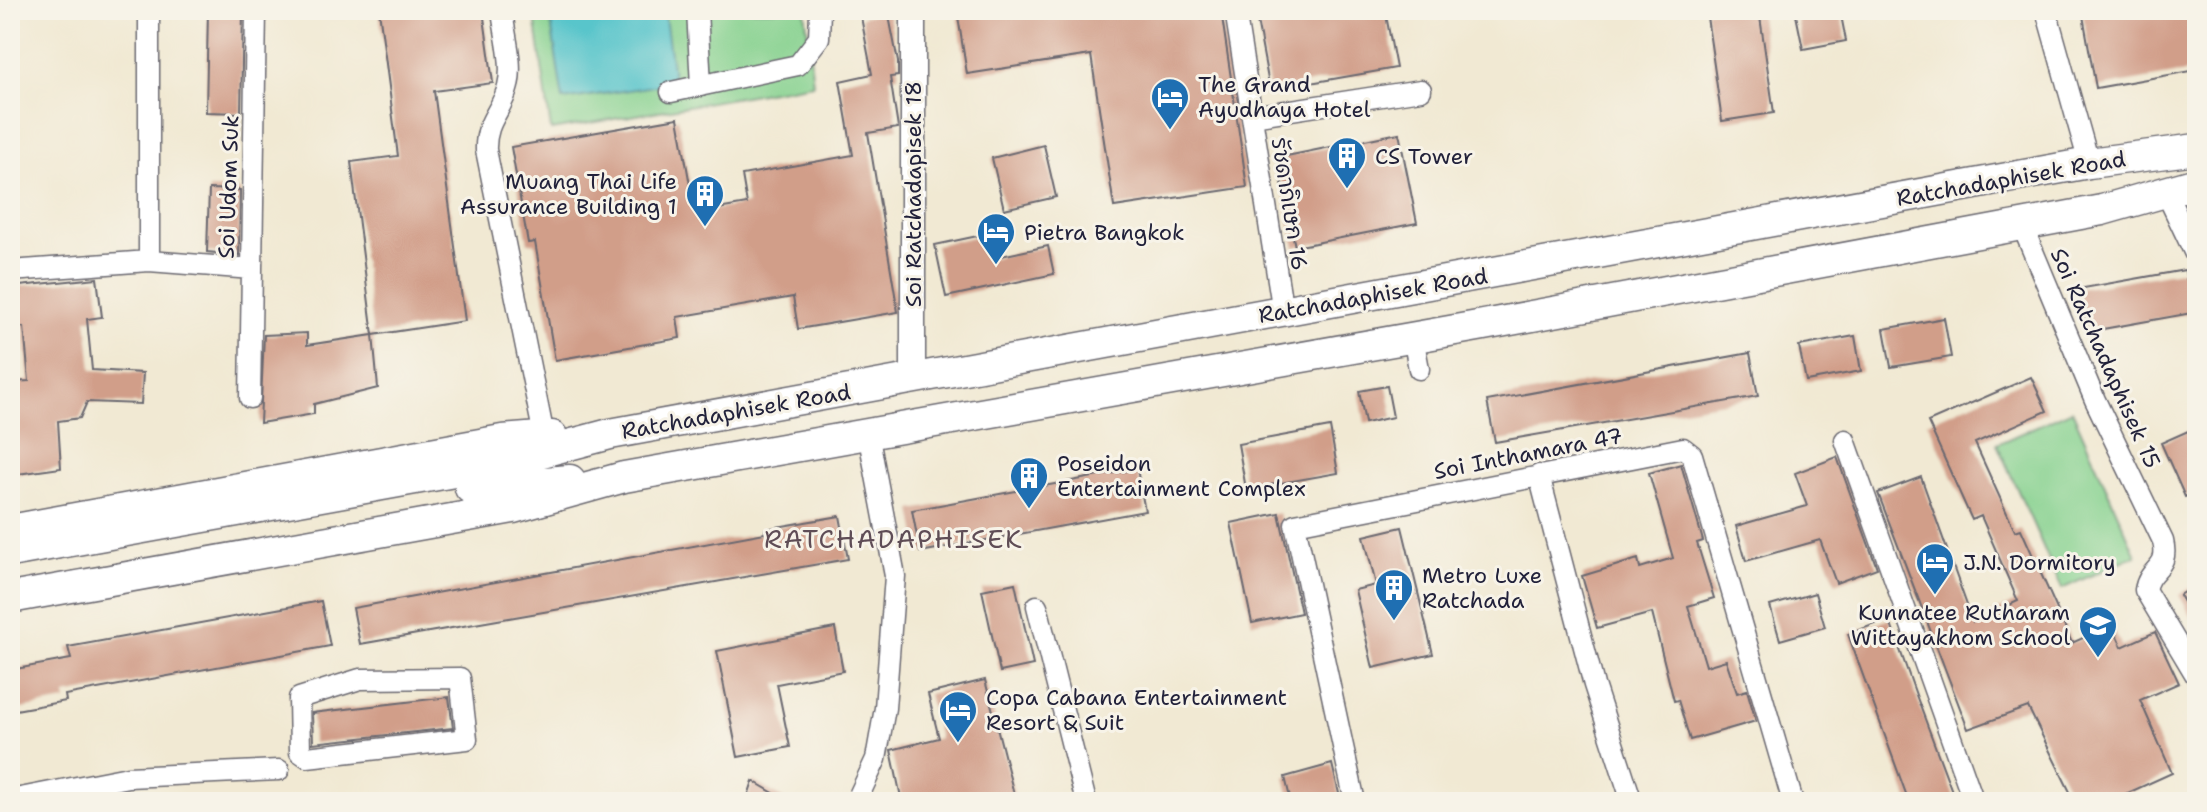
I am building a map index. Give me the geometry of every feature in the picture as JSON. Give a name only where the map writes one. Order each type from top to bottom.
[{"type":"main road","name":"Ratchadaphisek Road","points":[[2137,155],[2197,135]]},
{"type":"main road","name":"Ratchadaphisek Road","points":[[10,552],[493,465],[610,434],[913,378],[2089,163],[2197,149]]},
{"type":"main road","name":"Ratchadaphisek Road","points":[[2127,206],[2197,183]]},
{"type":"main road","name":"Ratchadaphisek Road","points":[[10,598],[513,508],[624,477],[2127,206],[2184,201]]},
{"type":"main road","name":"Ratchadaphisek Road","points":[[10,530],[502,440],[610,434]]},
{"type":"main road","name":"Ratchadaphisek Road","points":[[10,573],[497,483],[624,477]]},
{"type":"street","points":[[149,10],[149,261]]},
{"type":"street","name":"Soi Udom Suk","points":[[10,271],[149,261],[252,269],[256,10]]},
{"type":"street","points":[[502,10],[508,88],[489,123],[486,150],[544,436]]},
{"type":"street","points":[[697,10],[701,86]]},
{"type":"street","points":[[671,92],[798,65],[819,38],[820,10]]},
{"type":"street","name":"Soi Ratchadapisek 18","points":[[913,10],[913,378]]},
{"type":"street","name":"รัชดาภิเษก 16","points":[[1235,10],[1283,312]]},
{"type":"street","points":[[2046,10],[2089,163]]},
{"type":"street","points":[[1252,116],[1421,90]]},
{"type":"street","points":[[2184,201],[2197,258]]},
{"type":"street","name":"Soi Ratchadaphisek 15","points":[[2022,225],[2095,400],[2163,541],[2163,563],[2146,582],[2145,590],[2197,677]]},
{"type":"street","points":[[250,398],[252,269]]},
{"type":"street","points":[[1413,337],[1419,369]]},
{"type":"street","points":[[856,802],[876,759],[885,708],[895,576],[868,433]]},
{"type":"street","points":[[1845,440],[1974,802]]},
{"type":"street","name":"Soi Inthamara 47","points":[[1355,802],[1295,524],[1683,448],[1689,450],[1793,802]]},
{"type":"street","points":[[1539,475],[1594,685],[1632,802]]},
{"type":"street","points":[[1037,606],[1086,802]]},
{"type":"street","points":[[358,672],[460,678],[468,739],[302,756],[297,700],[358,672]]},
{"type":"street","points":[[10,800],[128,777],[279,770]]},
{"type":"green space","points":[[534,10],[805,10],[813,84],[551,130]]},
{"type":"green space","points":[[2072,410],[2136,555],[2062,589],[1997,444]]},
{"type":"water","points":[[549,10],[664,10],[674,83],[563,100]]},
{"type":"building","points":[[208,10],[243,10],[241,113],[206,112]]},
{"type":"building","points":[[379,10],[483,10],[493,83],[434,91],[465,321],[373,335],[351,162],[398,156]]},
{"type":"building","name":"The Grand Ayudhaya Hotel","points":[[957,10],[1221,10],[1247,187],[1114,207],[1091,55],[967,74]]},
{"type":"building","points":[[1255,10],[1385,10],[1396,68],[1270,90]]},
{"type":"building","points":[[1706,10],[1759,10],[1774,113],[1722,121]]},
{"type":"building","points":[[1795,10],[1840,10],[1846,41],[1803,49]]},
{"type":"building","points":[[2082,10],[2197,10],[2197,70],[2096,88]]},
{"type":"building","name":"Muang Thai Life Assurance Building 1","points":[[888,11],[898,62],[898,76],[890,77],[898,128],[868,133],[898,312],[798,329],[793,297],[677,317],[680,338],[555,360],[535,242],[528,243],[511,147],[678,118],[695,213],[747,204],[742,175],[853,155],[840,81],[872,74],[861,17]]},
{"type":"building","name":"CS Tower","points":[[1399,133],[1417,223],[1295,247],[1277,158]]},
{"type":"building","points":[[1044,145],[1056,197],[1004,209],[992,158]]},
{"type":"building","points":[[209,189],[240,190],[239,255],[207,252]]},
{"type":"building","name":"Pietra Bangkok","points":[[987,234],[992,258],[1048,246],[1054,274],[946,297],[935,245]]},
{"type":"building","points":[[2185,270],[2192,313],[2086,332],[2078,289]]},
{"type":"building","points":[[97,278],[102,317],[87,319],[92,370],[143,373],[141,404],[87,402],[80,418],[58,421],[61,468],[10,475],[10,382],[29,381],[24,327],[10,329],[10,287]]},
{"type":"building","points":[[1944,318],[1951,357],[1891,367],[1884,329]]},
{"type":"building","points":[[307,333],[307,345],[373,335],[378,388],[314,404],[314,414],[260,423],[264,335]]},
{"type":"building","points":[[1855,336],[1861,371],[1806,381],[1799,346]]},
{"type":"building","points":[[1750,353],[1758,396],[1495,442],[1487,401]]},
{"type":"building","points":[[2031,377],[2047,411],[1975,443],[2015,531],[2021,529],[2072,643],[2112,625],[2122,647],[2155,632],[2179,683],[2140,700],[2172,773],[2108,802],[2075,802],[2028,707],[1968,729],[1878,493],[1921,477],[1973,622],[2018,601],[1981,516],[1972,520],[1928,422]]},
{"type":"building","points":[[1387,386],[1393,417],[1365,423],[1359,391]]},
{"type":"building","points":[[1330,427],[1338,473],[1246,489],[1238,444]]},
{"type":"building","points":[[2197,427],[2197,456],[2191,459],[2197,474],[2197,492],[2185,497],[2161,443]]},
{"type":"building","points":[[1837,457],[1877,568],[1836,583],[1820,540],[1746,561],[1736,526],[1807,506],[1795,473]]},
{"type":"building","points":[[1681,464],[1703,541],[1697,543],[1714,598],[1688,606],[1706,666],[1726,660],[1737,693],[1747,690],[1756,721],[1690,740],[1678,700],[1674,701],[1652,613],[1597,628],[1582,576],[1638,559],[1640,568],[1673,558],[1649,473]]},
{"type":"building","name":"Poseidon Entertainment Complex","points":[[1137,469],[1145,511],[920,552],[912,510]]},
{"type":"building","points":[[1279,513],[1301,613],[1252,623],[1231,523]]},
{"type":"building","points":[[840,516],[848,559],[360,644],[353,608],[765,533],[765,529]]},
{"type":"building","name":"Metro Luxe Ratchada","points":[[1402,527],[1433,654],[1373,668],[1355,590],[1376,585],[1364,536]]},
{"type":"building","points":[[1015,583],[1033,665],[1000,672],[982,590]]},
{"type":"building","points":[[2197,584],[2197,626],[2179,595]]},
{"type":"building","points":[[1815,593],[1825,627],[1780,640],[1770,606]]},
{"type":"building","points":[[321,601],[330,646],[65,695],[66,701],[10,711],[10,670],[71,659],[68,647]]},
{"type":"building","points":[[1889,619],[1956,802],[1909,802],[1848,634]]},
{"type":"building","points":[[835,628],[843,671],[777,684],[790,747],[738,757],[717,651]]},
{"type":"building","name":"Copa Cabana Entertainment Resort & Suit","points":[[985,680],[1016,802],[902,802],[891,750],[939,738],[928,694]]},
{"type":"building","points":[[449,697],[453,728],[313,743],[312,713]]},
{"type":"building","points":[[1332,764],[1341,802],[1291,802],[1285,777]]},
{"type":"building","points":[[753,781],[789,802],[746,802]]},
{"type":"place","name":"The Grand Ayudhaya Hotel","points":[[1170,131]]},
{"type":"place","name":"CS Tower","points":[[1347,190]]},
{"type":"place","name":"Muang Thai Life Assurance Building 1","points":[[705,228]]},
{"type":"place","name":"Pietra Bangkok","points":[[996,266]]},
{"type":"place","name":"Poseidon Entertainment Complex","points":[[1029,510]]},
{"type":"place","name":"J.N. Dormitory","points":[[1935,596]]},
{"type":"place","name":"Metro Luxe Ratchada","points":[[1394,622]]},
{"type":"place","name":"Kunnatee Rutharam Wittayakhom School","points":[[2098,659]]},
{"type":"place","name":"Copa Cabana Entertainment Resort & Suit","points":[[958,744]]},
{"type":"district","name":"RATCHADAPHISEK","points":[[894,539]]}]
